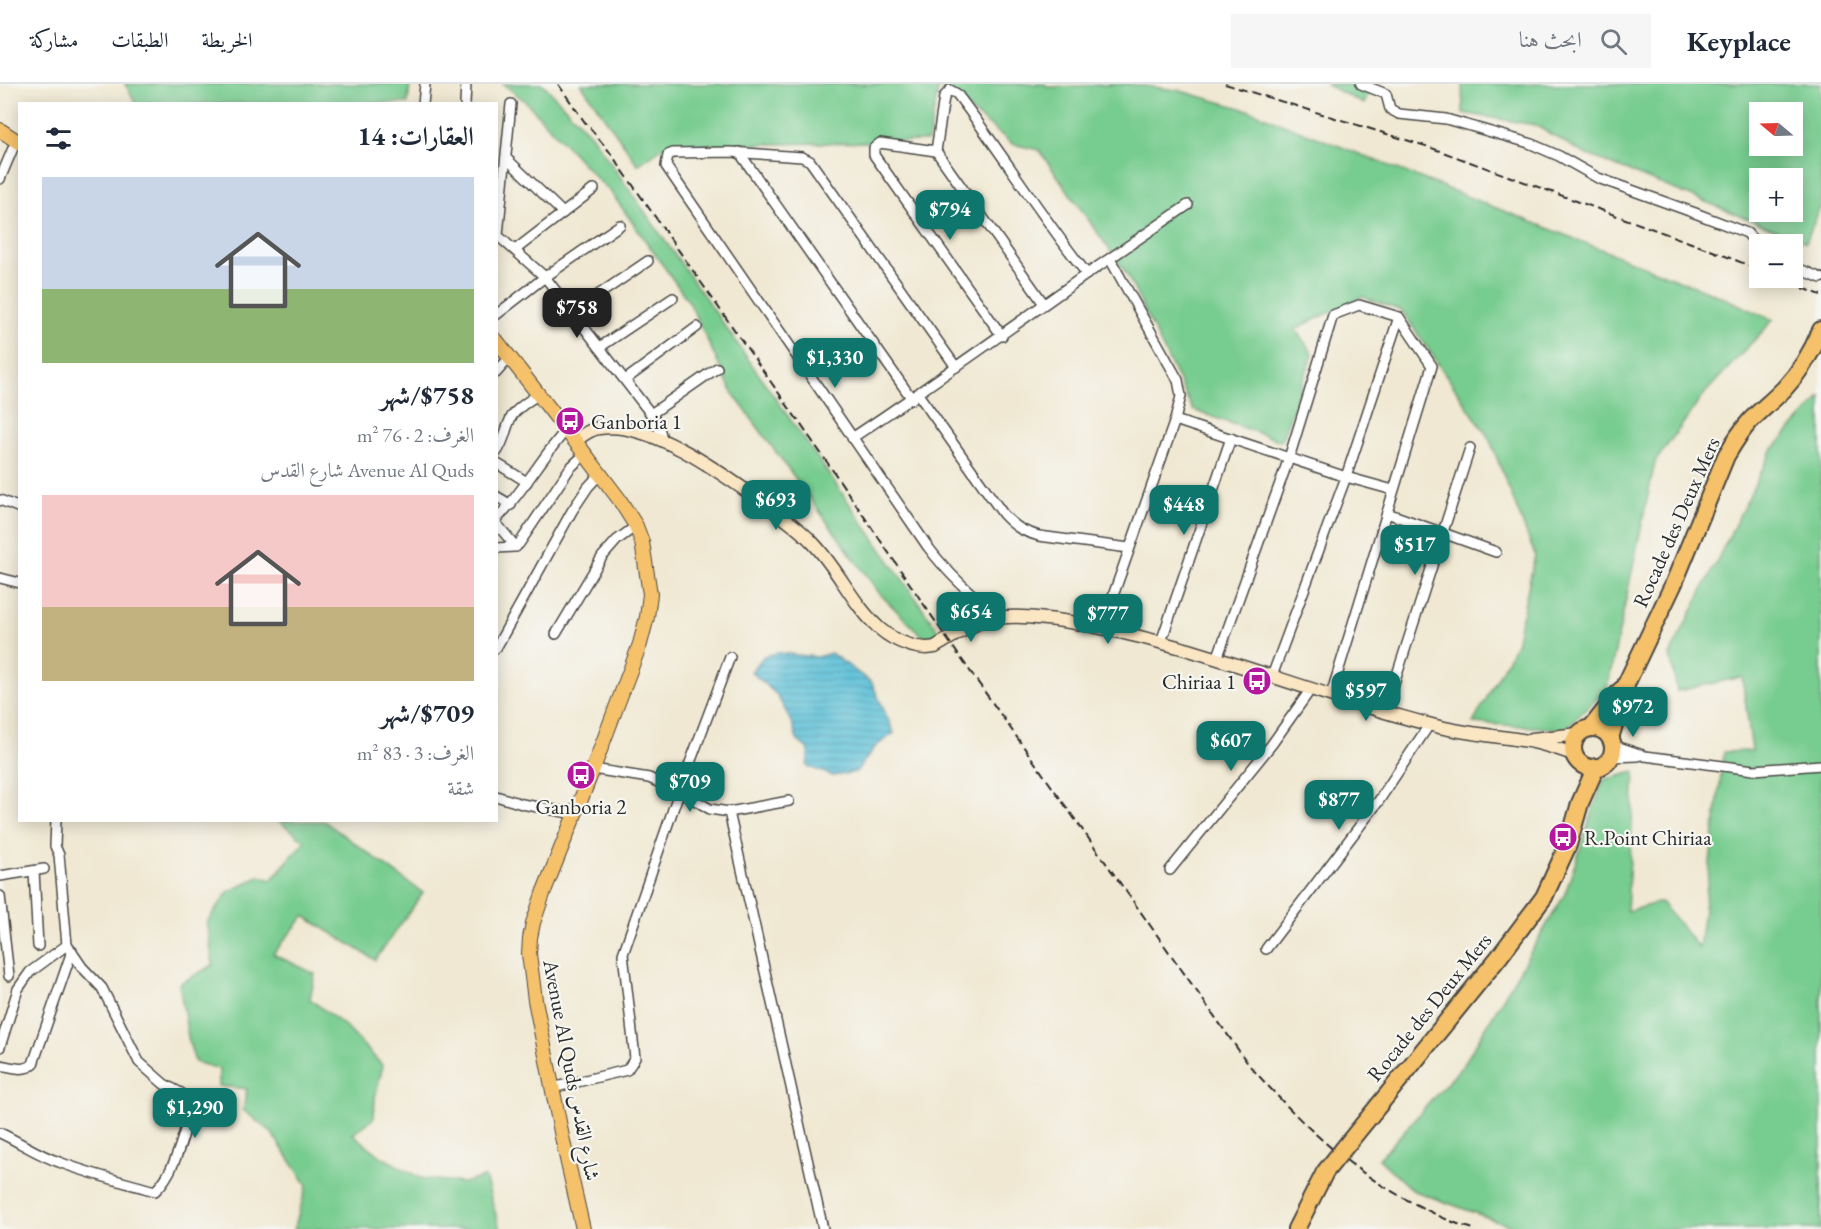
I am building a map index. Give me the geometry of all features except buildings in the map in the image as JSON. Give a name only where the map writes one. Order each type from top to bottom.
[{"type":"highway","name":"Rocade des Deux Mers","points":[[1611,747],[1627,682],[1666,602],[1726,456],[1750,422],[1800,370],[1820,333]]},
{"type":"highway","name":"Rocade des Deux Mers","points":[[1585,731],[1627,682]]},
{"type":"highway","points":[[1602,730],[1611,747],[1607,762],[1590,767],[1577,758],[1574,744],[1585,731],[1602,730]]},
{"type":"highway","name":"Rocade des Deux Mers","points":[[1577,758],[1580,803]]},
{"type":"highway","name":"Rocade des Deux Mers","points":[[1296,1229],[1325,1172],[1499,957],[1544,897],[1568,845],[1580,803],[1596,767]]},
{"type":"main road","points":[[0,130],[18,142]]},
{"type":"main road","name":"Avenue Al Quds شارع القدس","points":[[498,342],[567,429],[636,526],[642,542],[650,594],[640,644],[544,891],[533,923],[529,954],[535,1000],[552,1088],[583,1229]]},
{"type":"main road","points":[[575,441],[588,431],[602,427],[616,427],[637,431],[703,461],[797,528],[823,554],[868,616],[881,630],[896,640],[914,646],[935,647],[972,626],[1000,618],[1044,619],[1102,627],[1161,642],[1429,725],[1525,740],[1577,758]]},
{"type":"main road","points":[[1525,740],[1585,731]]},
{"type":"street","points":[[423,102],[425,84]]},
{"type":"street","points":[[465,102],[466,84]]},
{"type":"street","points":[[1360,84],[1386,94],[1390,110],[1399,114],[1446,119],[1529,143],[1559,156],[1598,178],[1749,235]]},
{"type":"street","points":[[1044,304],[936,151],[944,97],[948,92],[953,91],[986,132],[1035,204],[1087,274]]},
{"type":"street","points":[[498,226],[511,104]]},
{"type":"street","points":[[0,179],[18,142]]},
{"type":"street","points":[[936,151],[880,143],[874,148],[874,155],[1002,336]]},
{"type":"street","points":[[956,367],[810,161],[802,158],[739,152],[668,155],[666,166],[944,569],[1000,618]]},
{"type":"street","points":[[739,152],[915,396],[1014,526],[1039,536],[1129,548]]},
{"type":"street","points":[[506,158],[563,213]]},
{"type":"street","points":[[515,250],[594,189]]},
{"type":"street","points":[[852,438],[1188,205]]},
{"type":"street","points":[[498,313],[545,277],[620,225]]},
{"type":"street","points":[[498,235],[545,277],[573,312],[651,414],[660,428],[663,442]]},
{"type":"street","points":[[1102,627],[1175,420],[1181,396],[1178,380],[1110,259]]},
{"type":"street","points":[[573,312],[648,261]]},
{"type":"street","points":[[1803,271],[1821,278]]},
{"type":"street","points":[[600,347],[673,298]]},
{"type":"street","points":[[1217,659],[1289,458],[1333,315],[1359,305],[1399,317],[1432,366],[1331,695]]},
{"type":"street","points":[[1272,676],[1346,477],[1399,317]]},
{"type":"street","points":[[625,380],[698,327]]},
{"type":"street","points":[[498,371],[510,357]]},
{"type":"street","points":[[651,414],[717,368]]},
{"type":"street","points":[[498,450],[513,415],[538,394]]},
{"type":"street","points":[[1175,420],[1346,477],[1394,490]]},
{"type":"street","points":[[498,520],[511,505],[549,449],[567,429]]},
{"type":"street","points":[[1161,642],[1231,438]]},
{"type":"street","points":[[1385,712],[1470,448]]},
{"type":"street","points":[[498,548],[516,547],[519,544],[570,468],[585,454]]},
{"type":"street","points":[[498,464],[527,482]]},
{"type":"street","points":[[498,644],[572,511],[600,474]]},
{"type":"street","points":[[498,497],[511,505]]},
{"type":"street","points":[[0,500],[18,507]]},
{"type":"street","points":[[1387,513],[1496,552]]},
{"type":"street","points":[[498,524],[516,547]]},
{"type":"street","points":[[556,634],[602,558],[617,540],[636,526]]},
{"type":"street","points":[[0,578],[18,583]]},
{"type":"street","points":[[552,1088],[627,1070],[635,1058],[623,954],[730,657]]},
{"type":"street","points":[[1170,870],[1272,744],[1311,689]]},
{"type":"street","points":[[1266,949],[1378,802],[1429,725]]},
{"type":"street","points":[[1611,747],[1645,756],[1754,770],[1821,765]]},
{"type":"street","points":[[593,769],[649,778],[710,809],[729,812],[789,801]]},
{"type":"street","points":[[498,796],[522,804],[575,814]]},
{"type":"street","points":[[729,812],[823,1229]]},
{"type":"street","points":[[0,1065],[24,1069],[30,1068],[33,1064],[69,948],[59,855],[55,846],[56,822]]},
{"type":"street","points":[[0,876],[39,870],[38,945]]},
{"type":"street","points":[[0,896],[9,976]]},
{"type":"street","points":[[0,1047],[18,989],[30,972],[69,948]]},
{"type":"street","points":[[0,1133],[24,1144],[36,1153],[59,1162],[154,1191],[162,1184],[171,1168],[192,1107],[191,1103],[139,1062],[102,988],[82,967],[69,948]]},
{"type":"green space","points":[[125,84],[410,84],[408,102],[135,102]]},
{"type":"green space","points":[[503,84],[543,84],[591,135],[940,633],[931,637],[922,636],[880,594],[732,392],[689,302],[610,191],[525,101]]},
{"type":"green space","points":[[581,84],[1045,84],[1047,87],[1129,84],[1177,90],[1248,110],[1722,297],[1773,320],[1706,392],[1655,462],[1607,689],[1565,729],[1473,723],[1516,644],[1535,555],[1489,438],[1402,311],[1362,297],[1295,329],[1313,354],[1281,441],[1193,410],[1126,273],[1039,150],[1013,144],[939,86],[928,141],[665,146],[638,165]]},
{"type":"green space","points":[[1325,84],[1373,84],[1364,104]]},
{"type":"green space","points":[[1462,84],[1821,84],[1821,205],[1806,242],[1803,241],[1803,234],[1786,234],[1756,222],[1803,222],[1803,168],[1749,168],[1749,219],[1583,153],[1535,125],[1463,113]]},
{"type":"green space","points":[[1821,397],[1821,1229],[1519,1229],[1412,1190],[1379,1159],[1464,1064],[1565,894],[1603,780],[1635,772],[1627,911],[1661,902],[1699,948],[1724,752],[1752,751],[1742,677],[1677,691],[1670,655],[1772,450]]},
{"type":"green space","points":[[280,822],[325,822],[423,893],[375,960],[304,916],[273,954],[315,974],[310,999],[345,1026],[383,1066],[375,1097],[374,1118],[353,1134],[382,1157],[420,1178],[463,1183],[485,1177],[500,1229],[294,1229],[307,1185],[271,1132],[243,1110],[247,1089],[219,1086],[219,1069],[195,1062],[189,1042],[179,984],[213,965],[207,922],[228,892],[260,876],[271,880],[305,841]]},
{"type":"water","points":[[778,653],[817,657],[831,653],[872,683],[894,733],[875,747],[856,772],[833,776],[807,766],[809,750],[797,740],[792,722],[776,694],[751,672],[764,656]]},
{"type":"railway","points":[[558,84],[609,151],[827,462],[948,640],[1249,1065],[1307,1126],[1348,1161],[1393,1192],[1453,1222],[1474,1229]]},
{"type":"railway","points":[[1225,84],[1429,147],[1749,266]]},
{"type":"railway","points":[[1803,288],[1821,295]]},
{"type":"place","name":"Ganboria 1","points":[[570,421]]},
{"type":"place","name":"Chiriaa 1","points":[[1257,681]]},
{"type":"place","name":"Ganboria 2","points":[[581,775]]},
{"type":"place","name":"R.Point Chiriaa","points":[[1563,837]]}]
